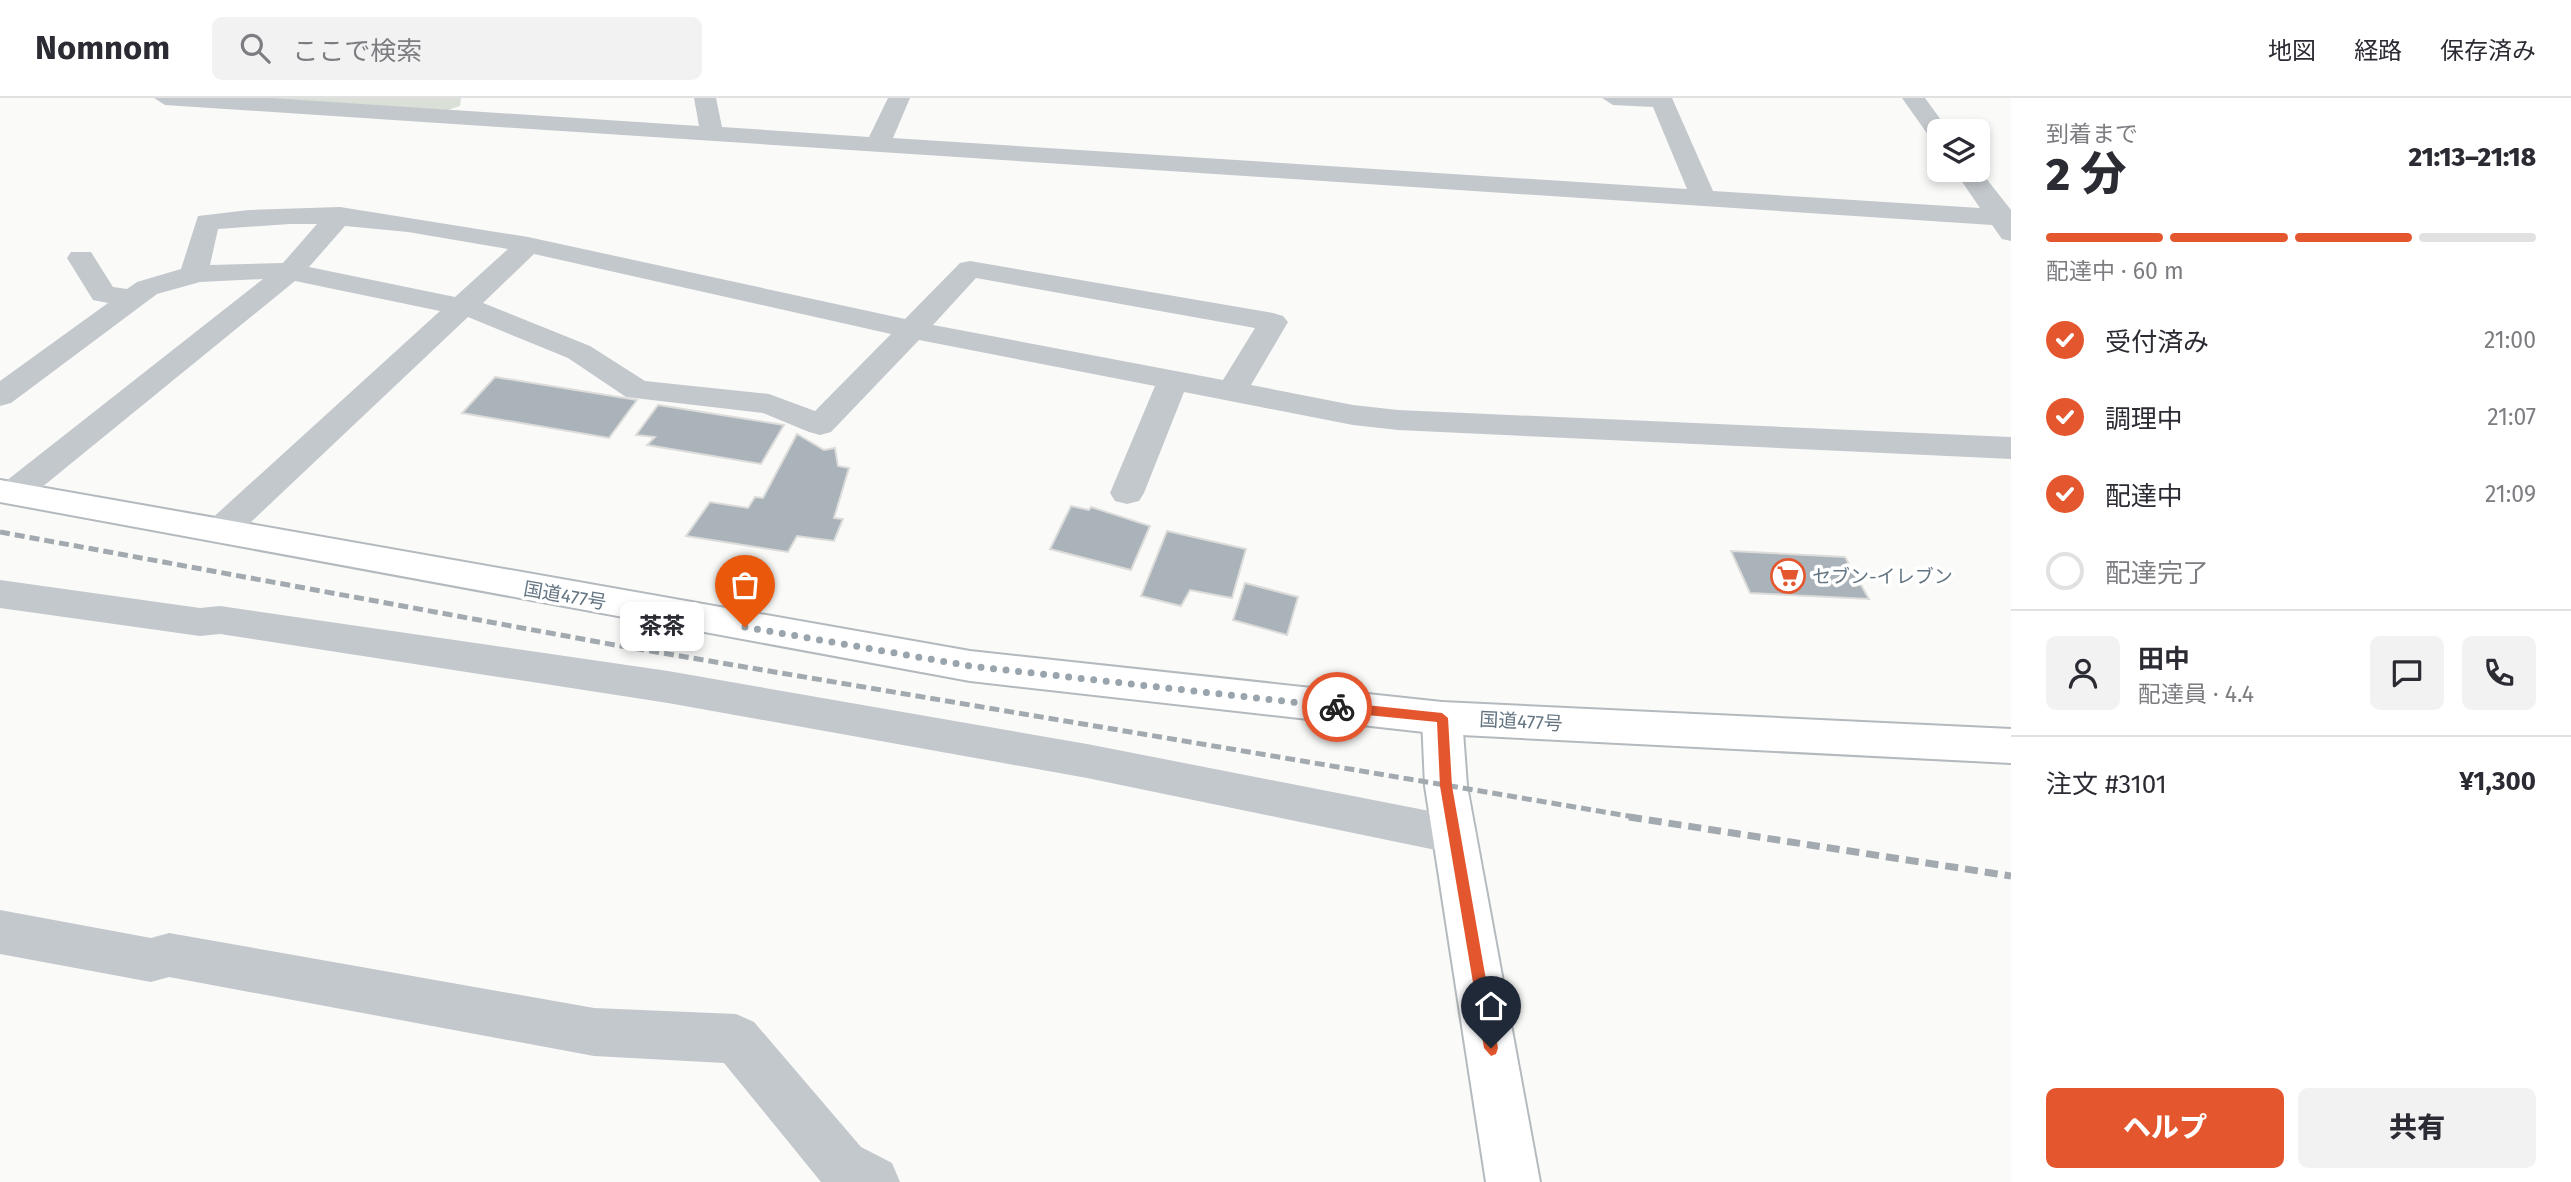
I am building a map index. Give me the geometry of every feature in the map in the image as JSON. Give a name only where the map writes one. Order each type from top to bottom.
[{"type":"main road","name":"国道477号","points":[[6,492],[663,614],[970,666],[1442,718],[2011,746]]},
{"type":"main road","points":[[1442,718],[1446,786],[1513,1182]]},
{"type":"street","points":[[165,98],[473,108],[712,134],[1703,198],[2008,223]]},
{"type":"street","points":[[705,98],[712,134]]},
{"type":"street","points":[[878,145],[899,98]]},
{"type":"street","points":[[1614,98],[1662,99],[1703,198]]},
{"type":"street","points":[[1913,98],[1928,119]]},
{"type":"street","points":[[1976,182],[2008,223]]},
{"type":"street","points":[[193,275],[207,222],[274,214],[371,217],[528,244],[914,330],[1231,392],[1398,420],[2011,448]]},
{"type":"street","points":[[6,492],[290,272],[340,215]]},
{"type":"street","points":[[220,531],[528,244]]},
{"type":"street","points":[[81,258],[103,294],[133,299]]},
{"type":"street","points":[[0,396],[133,299],[166,280],[193,275],[290,272],[461,304],[579,352],[637,390],[769,404],[820,425],[970,269],[1273,322],[1231,392]]},
{"type":"street","points":[[1127,493],[1173,381]]},
{"type":"street","points":[[0,594],[200,622],[220,620],[654,684],[1087,761],[1455,835]]},
{"type":"street","points":[[0,932],[151,960],[169,955],[594,1032],[736,1039],[842,1166],[873,1182]]},
{"type":"shaded area","points":[[258,98],[461,98],[460,106],[448,110]]},
{"type":"building","points":[[495,377],[637,400],[609,438],[462,413]]},
{"type":"building","points":[[658,405],[784,425],[761,464],[647,445],[655,437],[636,435]]},
{"type":"building","points":[[797,434],[824,450],[835,448],[838,466],[849,468],[834,518],[843,519],[834,541],[797,536],[788,552],[686,536],[710,502],[748,508],[755,497],[763,498]]},
{"type":"building","points":[[1071,506],[1089,510],[1091,507],[1150,526],[1131,570],[1050,549]]},
{"type":"building","points":[[1167,531],[1246,549],[1232,598],[1190,590],[1181,606],[1141,596]]},
{"type":"building","points":[[1731,551],[1845,557],[1869,599],[1750,593]]},
{"type":"building","points":[[1245,583],[1298,597],[1287,635],[1233,620]]},
{"type":"railway","points":[[0,532],[615,645],[1640,818]]},
{"type":"railway","points":[[1629,817],[2011,876]]},
{"type":"way so far","points":[[745,627],[970,666],[1337,707]]},
{"type":"place","name":"セブン-イレブン","points":[[1788,576]]},
{"type":"place","name":"茶茶","points":[[745,627]]},
{"type":"route","points":[[1337,707],[1442,718],[1446,786],[1491,1048]]}]
